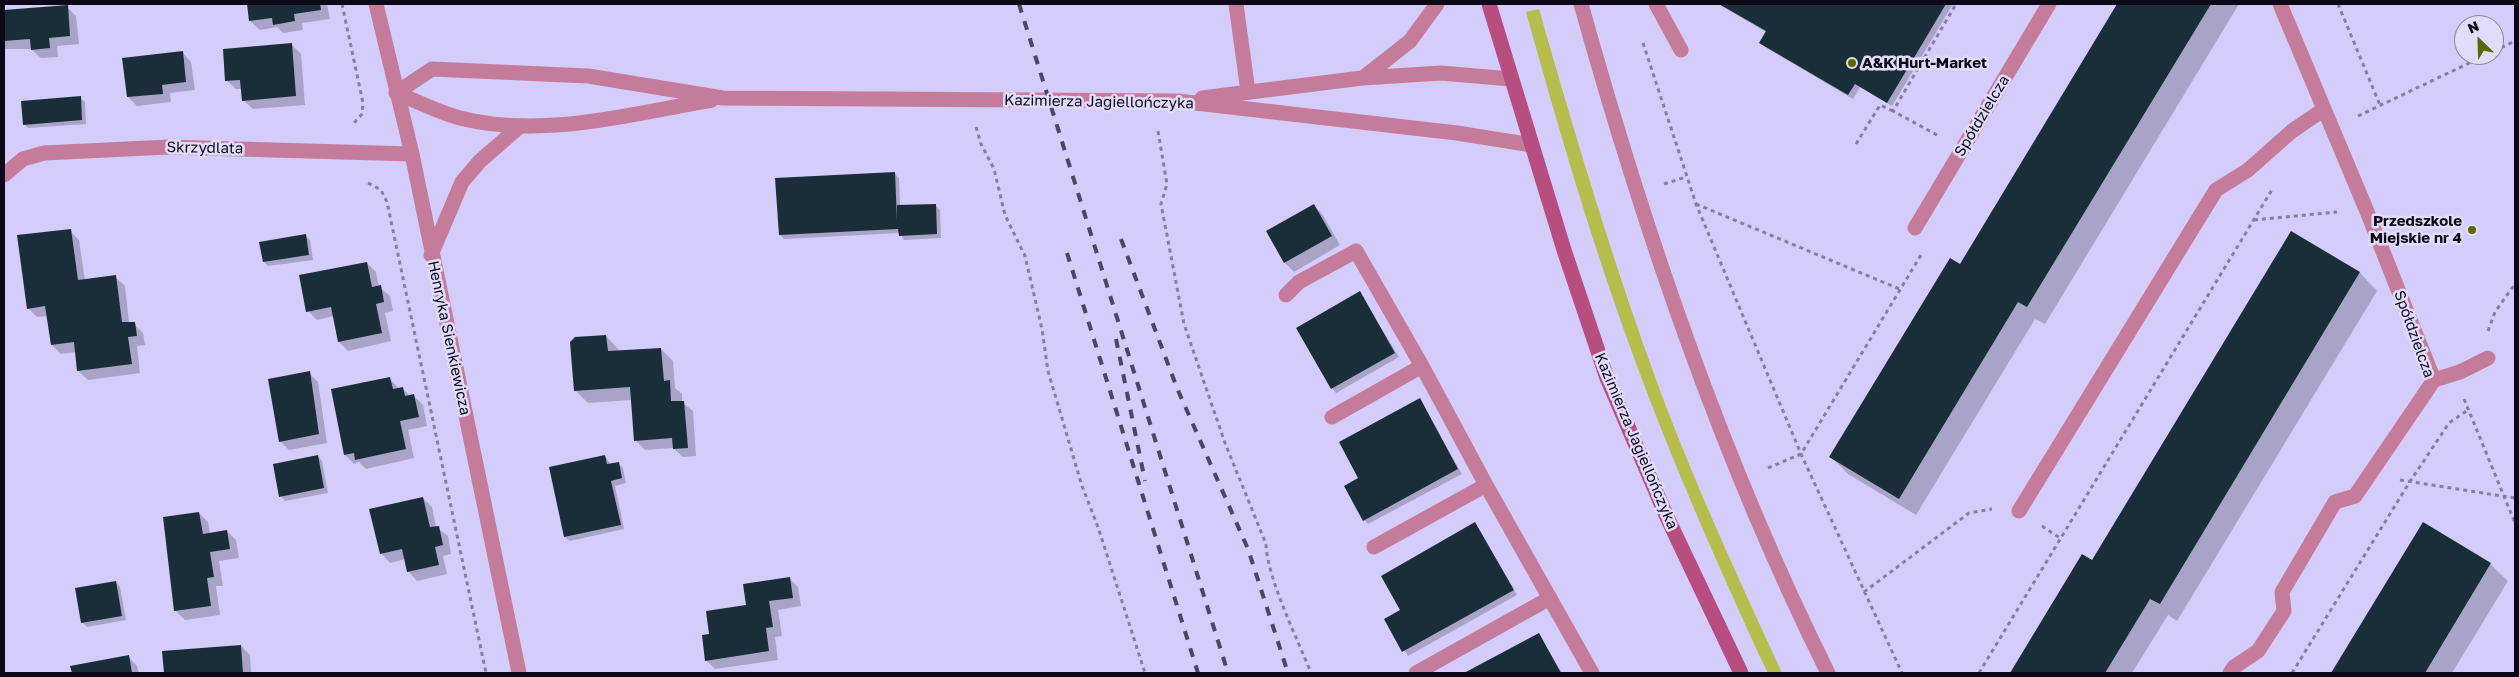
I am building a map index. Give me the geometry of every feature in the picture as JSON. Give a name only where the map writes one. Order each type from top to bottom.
[{"type":"main road","name":"Kazimierza Jagiellończyka","points":[[1489,4],[1511,79],[1607,378],[1666,515],[1741,673]]},
{"type":"street","name":"Henryka Sienkiewicza","points":[[376,4],[412,154],[431,255],[519,673]]},
{"type":"street","points":[[1236,4],[1248,92]]},
{"type":"street","points":[[1362,78],[1410,41],[1437,4]]},
{"type":"street","points":[[1581,4],[1637,192],[1700,376],[1770,549],[1828,673]]},
{"type":"street","points":[[1656,4],[1682,50]]},
{"type":"street","name":"Spółdzielcza","points":[[1915,228],[2049,4]]},
{"type":"street","name":"Spółdzielcza","points":[[2230,673],[2234,667],[2258,651],[2284,611],[2282,592],[2335,502],[2355,496],[2434,380],[2366,209],[2331,131],[2280,4]]},
{"type":"street","name":"Kazimierza Jagiellończyka","points":[[396,92],[432,69],[588,76],[724,98],[1178,101],[1457,133],[1532,144]]},
{"type":"street","points":[[1178,101],[1362,78],[1442,73],[1511,79]]},
{"type":"street","name":"Kazimierza Jagiellończyka","points":[[396,92],[459,118],[519,127],[577,123],[724,98]]},
{"type":"street","points":[[2019,510],[2216,190],[2248,170],[2292,131],[2323,110]]},
{"type":"street","points":[[431,255],[462,182],[480,161],[519,127]]},
{"type":"street","name":"Skrzydlata","points":[[4,175],[23,159],[44,153],[169,147],[412,154]]},
{"type":"street","points":[[1286,295],[1299,282],[1356,251],[1592,673]]},
{"type":"street","points":[[2434,380],[2460,372],[2488,358]]},
{"type":"street","points":[[1332,417],[1422,366]]},
{"type":"street","points":[[1374,547],[1486,485]]},
{"type":"street","points":[[1416,673],[1550,598]]},
{"type":"path","points":[[338,152],[336,132],[347,129],[356,122],[362,114],[364,103],[342,4]]},
{"type":"path","points":[[1893,111],[1956,4]]},
{"type":"path","points":[[2338,4],[2380,105]]},
{"type":"path","points":[[1642,41],[1696,204],[1801,454],[1902,673]]},
{"type":"path","points":[[2331,131],[2349,119],[2465,65]]},
{"type":"path","points":[[1856,144],[1880,105],[1962,150]]},
{"type":"path","points":[[976,127],[981,144],[994,169],[1005,215],[1026,256],[1051,380],[1082,486],[1098,527],[1145,673]]},
{"type":"path","points":[[1158,132],[1167,184],[1161,204],[1184,324],[1225,443],[1266,544],[1268,561],[1288,617],[1312,673]]},
{"type":"path","points":[[360,181],[381,190],[386,202],[486,673]]},
{"type":"path","points":[[1979,673],[2276,182]]},
{"type":"path","points":[[1662,184],[1664,191]]},
{"type":"path","points":[[1696,204],[1902,290]]},
{"type":"path","points":[[2253,220],[2366,209]]},
{"type":"path","points":[[2484,334],[2490,330],[2495,312],[2515,284]]},
{"type":"path","points":[[2292,673],[2409,482],[2449,423],[2468,410]]},
{"type":"path","points":[[1769,476],[1766,468],[1801,454]]},
{"type":"path","points":[[2370,474],[2409,482],[2515,498]]},
{"type":"path","points":[[1864,592],[1968,513],[1988,509],[2019,510]]},
{"type":"green space","points":[[1539,9],[1597,204],[1662,396],[1705,501],[1782,673],[1768,673],[1761,659],[1696,514],[1637,366],[1578,190],[1526,12]]},
{"type":"building","points":[[247,4],[320,4],[321,10],[294,14],[295,21],[273,25],[272,18],[249,21]]},
{"type":"building","name":"A&K Hurt-Market","points":[[1719,4],[1946,4],[1887,103],[1855,84],[1848,95],[1759,43],[1766,31]]},
{"type":"building","points":[[2117,4],[2211,4],[2027,307],[2018,302],[1899,499],[1829,457],[1950,258],[1960,264]]},
{"type":"building","points":[[68,5],[70,36],[49,38],[50,48],[31,50],[30,39],[4,41],[4,10]]},
{"type":"building","points":[[292,43],[296,96],[242,101],[240,80],[225,81],[223,49]]},
{"type":"building","points":[[183,51],[186,82],[162,85],[163,94],[127,97],[122,58]]},
{"type":"building","points":[[81,96],[82,120],[23,125],[21,101]]},
{"type":"building","points":[[895,172],[897,221],[897,205],[936,204],[937,234],[899,236],[898,229],[779,235],[775,178]]},
{"type":"building","points":[[1314,204],[1332,236],[1284,263],[1266,231]]},
{"type":"building","points":[[71,229],[78,280],[116,275],[122,322],[135,322],[137,336],[128,337],[132,364],[77,371],[74,342],[51,345],[45,306],[27,309],[17,235]]},
{"type":"building","points":[[2291,231],[2360,272],[2160,604],[2150,599],[2105,673],[2010,673],[2082,554],[2092,560]]},
{"type":"building","points":[[306,234],[309,255],[263,262],[259,242]]},
{"type":"building","points":[[367,262],[372,287],[381,285],[384,302],[376,304],[382,333],[338,342],[331,307],[306,312],[299,275]]},
{"type":"building","points":[[1360,291],[1395,353],[1331,389],[1296,328]]},
{"type":"building","points":[[606,335],[608,351],[661,348],[664,381],[670,380],[671,401],[684,401],[688,448],[673,449],[672,438],[634,441],[630,387],[574,391],[570,342],[575,337]]},
{"type":"building","points":[[310,371],[319,434],[279,442],[268,379]]},
{"type":"building","points":[[390,377],[393,389],[403,387],[405,396],[414,394],[419,417],[400,421],[406,449],[355,460],[354,453],[344,455],[331,389]]},
{"type":"building","points":[[1420,398],[1458,469],[1363,521],[1344,486],[1358,478],[1339,442]]},
{"type":"building","points":[[318,455],[324,488],[279,497],[273,464]]},
{"type":"building","points":[[605,455],[607,464],[619,462],[622,478],[611,481],[621,525],[564,537],[549,467]]},
{"type":"building","points":[[423,497],[430,527],[439,526],[443,545],[435,547],[439,565],[407,572],[402,549],[380,554],[369,509]]},
{"type":"building","points":[[199,512],[203,534],[227,530],[230,549],[210,552],[214,577],[207,578],[211,606],[174,611],[163,517]]},
{"type":"building","points":[[1475,522],[1514,590],[1402,652],[1384,619],[1400,610],[1381,576]]},
{"type":"building","points":[[2423,522],[2491,563],[2425,673],[2331,673]]},
{"type":"building","points":[[790,577],[793,598],[769,601],[773,627],[766,628],[769,651],[705,661],[702,635],[709,634],[706,611],[746,605],[743,584]]},
{"type":"building","points":[[116,581],[122,616],[81,623],[75,588]]},
{"type":"building","points":[[1539,633],[1561,673],[1464,673]]},
{"type":"building","points":[[241,645],[243,673],[164,673],[162,651]]},
{"type":"building","points":[[129,655],[132,673],[72,673],[70,666]]},
{"type":"railway","points":[[1019,4],[1228,673]]},
{"type":"railway","points":[[1121,239],[1177,388],[1248,549],[1288,673]]},
{"type":"railway","points":[[1067,253],[1198,673]]},
{"type":"railway","points":[[1116,339],[1145,481]]},
{"type":"place","name":"A&K Hurt-Market","points":[[1852,63]]},
{"type":"place","name":"Przedszkole Miejskie nr 4","points":[[2472,230]]}]
